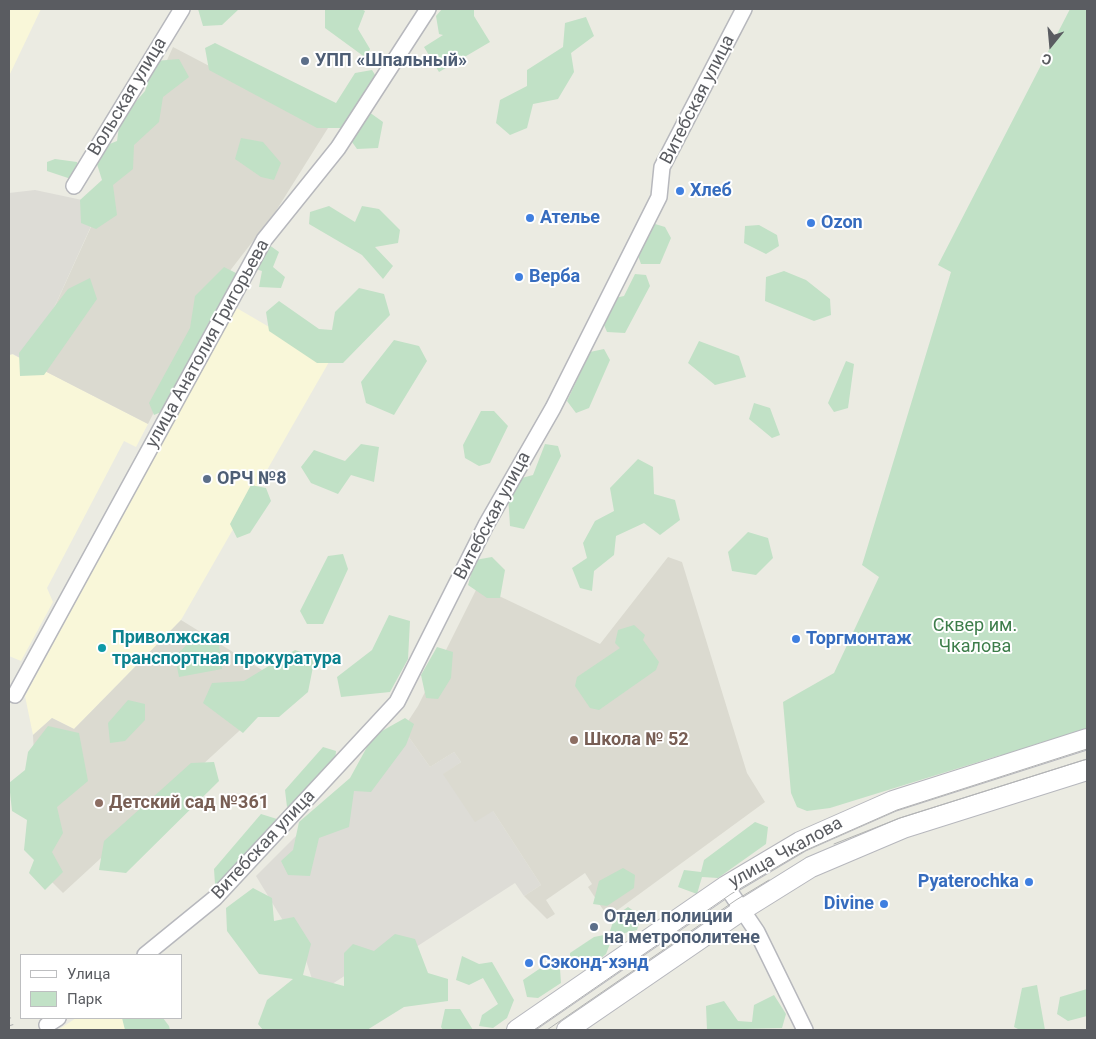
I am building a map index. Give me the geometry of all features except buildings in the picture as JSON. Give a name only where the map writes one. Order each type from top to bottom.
[{"type":"main road","name":"улица Чкалова","points":[[517,1030],[726,886],[800,842],[857,816],[911,795],[1087,739]]},
{"type":"main road","name":"улица Чкалова","points":[[566,1030],[742,910],[811,867],[858,845],[947,814],[1087,770]]},
{"type":"street","name":"Вольская улица","points":[[74,186],[182,9]]},
{"type":"street","name":"улица Анатолия Григорьева","points":[[15,695],[264,240],[338,148],[428,9]]},
{"type":"street","name":"Витебская улица","points":[[145,954],[215,898],[397,702],[486,524],[553,408],[659,197],[662,168],[744,9]]},
{"type":"street","points":[[726,886],[756,932],[805,1030]]},
{"type":"shaded area","points":[[9,9],[41,9],[9,76]]},
{"type":"shaded area","points":[[173,47],[328,128],[274,214],[215,290],[148,424],[29,363]]},
{"type":"shaded area","points":[[35,190],[101,204],[29,363],[13,354],[9,355],[9,193]]},
{"type":"shaded area","points":[[235,307],[329,362],[181,620],[74,729],[52,718],[33,735],[25,696]]},
{"type":"shaded area","points":[[12,354],[148,424],[136,447],[124,441],[47,588],[53,602],[21,661],[9,656],[9,355]]},
{"type":"shaded area","name":"Школа № 52","points":[[668,557],[682,562],[747,773],[765,802],[608,917],[588,887],[592,884],[585,873],[546,900],[555,914],[547,919],[524,896],[541,885],[493,811],[475,822],[443,774],[461,762],[454,752],[430,767],[403,729],[418,706],[478,586],[600,644]]},
{"type":"shaded area","name":"Детский сад №361","points":[[181,620],[288,686],[63,893],[40,870],[33,735],[52,718],[74,729]]},
{"type":"shaded area","points":[[403,729],[430,767],[454,752],[461,762],[444,774],[493,811],[541,885],[524,896],[515,883],[413,949],[404,937],[320,992],[312,979],[305,957],[256,876]]},
{"type":"shaded area","points":[[74,1019],[134,1019],[139,1030],[58,1030]]},
{"type":"green space","points":[[198,9],[239,9],[222,25],[203,26]]},
{"type":"green space","points":[[325,9],[361,9],[365,11],[358,29],[370,49],[366,58],[325,28]]},
{"type":"green space","points":[[442,9],[474,9],[474,16],[490,42],[439,72],[424,47],[443,35],[439,34],[436,16]]},
{"type":"green space","name":"Сквер им. Чкалова","points":[[1070,9],[1087,9],[1087,728],[1069,734],[1067,739],[1047,744],[1043,742],[1030,746],[1028,750],[1005,757],[1001,755],[830,808],[807,811],[797,807],[791,793],[783,702],[834,673],[879,577],[862,565],[951,272],[938,265]]},
{"type":"green space","points":[[586,17],[594,36],[571,53],[574,72],[558,99],[533,104],[527,128],[510,135],[496,123],[500,100],[527,86],[527,70],[563,47],[565,23]]},
{"type":"green space","points":[[215,43],[336,103],[355,73],[372,70],[382,86],[362,107],[383,122],[378,148],[357,149],[342,128],[317,128],[209,70],[205,48]]},
{"type":"green space","points":[[179,59],[189,77],[163,97],[159,122],[134,145],[133,169],[113,185],[117,215],[96,229],[81,223],[80,200],[102,180],[96,161],[102,147],[117,141],[120,120],[145,91],[155,61]]},
{"type":"green space","points":[[241,138],[263,142],[281,163],[274,180],[261,177],[235,159]]},
{"type":"green space","points":[[55,159],[77,162],[80,172],[74,180],[47,171],[47,162]]},
{"type":"green space","points":[[329,206],[355,222],[362,206],[379,209],[400,230],[398,243],[375,247],[393,266],[383,279],[362,255],[309,224],[310,212]]},
{"type":"green space","points":[[652,223],[665,227],[671,238],[660,264],[641,264],[636,250]]},
{"type":"green space","points":[[759,225],[777,235],[779,246],[766,254],[744,243],[745,226]]},
{"type":"green space","points":[[265,242],[279,252],[273,267],[285,277],[281,288],[259,287],[262,271],[252,268],[249,249]]},
{"type":"green space","points":[[224,267],[236,273],[240,288],[209,322],[166,410],[154,415],[149,403],[190,328],[195,296]]},
{"type":"green space","points":[[784,271],[806,280],[830,299],[831,315],[814,321],[765,301],[766,277]]},
{"type":"green space","points":[[635,274],[646,275],[650,286],[625,333],[607,332],[601,318],[610,299],[624,296]]},
{"type":"green space","points":[[90,278],[97,299],[44,375],[20,376],[19,353],[68,289]]},
{"type":"green space","points":[[359,288],[384,294],[390,315],[343,363],[317,363],[269,331],[266,312],[279,301],[319,329],[332,330],[335,312]]},
{"type":"green space","points":[[394,340],[419,346],[427,361],[394,415],[366,403],[361,382]]},
{"type":"green space","points":[[699,341],[739,356],[746,377],[715,385],[688,363]]},
{"type":"green space","points":[[604,349],[610,360],[589,408],[576,413],[567,401],[590,352]]},
{"type":"green space","points":[[846,361],[854,364],[848,408],[834,412],[828,403]]},
{"type":"green space","points":[[754,403],[770,408],[780,435],[772,438],[749,419]]},
{"type":"green space","points":[[481,411],[494,411],[508,426],[490,463],[479,466],[465,458],[463,445]]},
{"type":"green space","points":[[361,444],[379,447],[374,482],[351,475],[338,494],[311,483],[301,467],[314,450],[345,461]]},
{"type":"green space","points":[[545,444],[558,446],[561,456],[524,529],[510,526],[508,495],[518,479],[533,475]]},
{"type":"green space","points":[[638,459],[653,467],[654,494],[675,500],[680,520],[660,535],[644,523],[616,536],[614,555],[594,571],[592,591],[580,588],[572,568],[587,558],[583,543],[595,521],[614,511],[610,488]]},
{"type":"green space","points":[[251,485],[266,488],[271,501],[250,533],[237,538],[230,524]]},
{"type":"green space","points":[[748,532],[768,538],[773,558],[756,575],[732,571],[728,552]]},
{"type":"green space","points":[[343,554],[348,569],[323,624],[307,624],[300,611],[328,556]]},
{"type":"green space","points":[[492,557],[505,570],[500,598],[487,598],[468,585],[475,560]]},
{"type":"green space","points":[[389,615],[410,621],[408,659],[390,692],[341,697],[337,677],[372,650]]},
{"type":"green space","points":[[634,625],[645,635],[643,640],[659,662],[656,670],[599,710],[590,708],[575,686],[577,677],[620,648],[615,643],[618,630]]},
{"type":"green space","points":[[195,636],[218,637],[222,669],[179,677],[175,657]]},
{"type":"green space","points":[[437,647],[453,652],[451,678],[438,699],[426,698],[421,675]]},
{"type":"green space","points":[[295,650],[315,657],[308,692],[279,717],[258,717],[243,733],[203,703],[212,683],[244,681]]},
{"type":"green space","points":[[128,700],[145,704],[145,720],[125,741],[110,743],[108,723]]},
{"type":"green space","points":[[405,718],[414,724],[406,745],[371,792],[354,791],[349,827],[319,838],[310,876],[288,875],[281,861],[293,850],[299,822],[350,778],[373,736]]},
{"type":"green space","points":[[48,726],[79,733],[88,781],[57,807],[63,833],[52,852],[63,872],[45,890],[29,873],[34,860],[24,850],[27,820],[12,811],[9,783],[25,770],[28,752]]},
{"type":"green space","points":[[323,747],[336,751],[335,762],[299,803],[287,807],[285,790]]},
{"type":"green space","points":[[214,762],[219,781],[126,873],[99,870],[104,841],[191,763]]},
{"type":"green space","points":[[261,814],[277,819],[278,838],[234,884],[215,884],[214,869]]},
{"type":"green space","points":[[755,822],[768,827],[766,844],[718,878],[702,877],[697,894],[678,887],[684,870],[701,872],[704,860]]},
{"type":"green space","points":[[623,868],[635,875],[634,888],[607,906],[593,904],[599,881]]},
{"type":"green space","points":[[253,888],[272,898],[274,921],[294,917],[311,944],[303,975],[344,986],[344,953],[353,944],[374,951],[395,934],[415,939],[428,973],[448,979],[448,1001],[404,1007],[367,1030],[263,1030],[258,1024],[267,1000],[293,979],[259,974],[227,931],[226,908]]},
{"type":"green space","points":[[628,907],[641,916],[637,930],[613,936],[606,954],[586,970],[570,967],[570,953],[594,937],[609,934],[615,916]]},
{"type":"green space","points":[[462,956],[479,964],[492,962],[514,1000],[507,1018],[493,1028],[479,1026],[482,1015],[498,1004],[483,978],[469,985],[456,980]]},
{"type":"green space","points":[[548,963],[560,969],[561,983],[538,998],[527,997],[523,980]]},
{"type":"green space","points":[[1037,985],[1045,1030],[1020,1030],[1014,1027],[1022,988]]},
{"type":"green space","points":[[1087,989],[1087,1016],[1068,1021],[1057,1014],[1060,997]]},
{"type":"green space","points":[[774,995],[786,1014],[782,1028],[707,1030],[706,1006],[724,1001],[738,1021],[752,1022],[754,1005]]},
{"type":"green space","points":[[445,1009],[460,1009],[473,1030],[443,1030],[441,1027]]},
{"type":"green space","points":[[122,1019],[164,1019],[170,1030],[125,1030]]},
{"type":"tram line","points":[[534,1030],[731,894],[804,851],[897,810],[1087,749]]},
{"type":"tram line","points":[[834,844],[900,818],[1087,759]]},
{"type":"tram line","points":[[547,1030],[736,900],[769,880]]},
{"type":"railway","points":[[9,1018],[13,1030]]},
{"type":"place","name":"УПП «Шпальный»","points":[[305,61]]},
{"type":"place","name":"Хлеб","points":[[680,191]]},
{"type":"place","name":"Ателье","points":[[530,218]]},
{"type":"place","name":"Ozon","points":[[811,223]]},
{"type":"place","name":"Верба","points":[[519,277]]},
{"type":"place","name":"ОРЧ №8","points":[[207,479]]},
{"type":"place","name":"Торгмонтаж","points":[[796,639]]},
{"type":"place","name":"Приволжская транспортная прокуратура","points":[[102,648]]},
{"type":"place","name":"Школа № 52","points":[[574,740]]},
{"type":"place","name":"Детский сад №361","points":[[99,803]]},
{"type":"place","name":"Pyaterochka","points":[[1029,882]]},
{"type":"place","name":"Divine","points":[[884,904]]},
{"type":"place","name":"Отдел полиции на метрополитене","points":[[594,927]]},
{"type":"place","name":"Сэконд-хэнд","points":[[529,963]]}]
